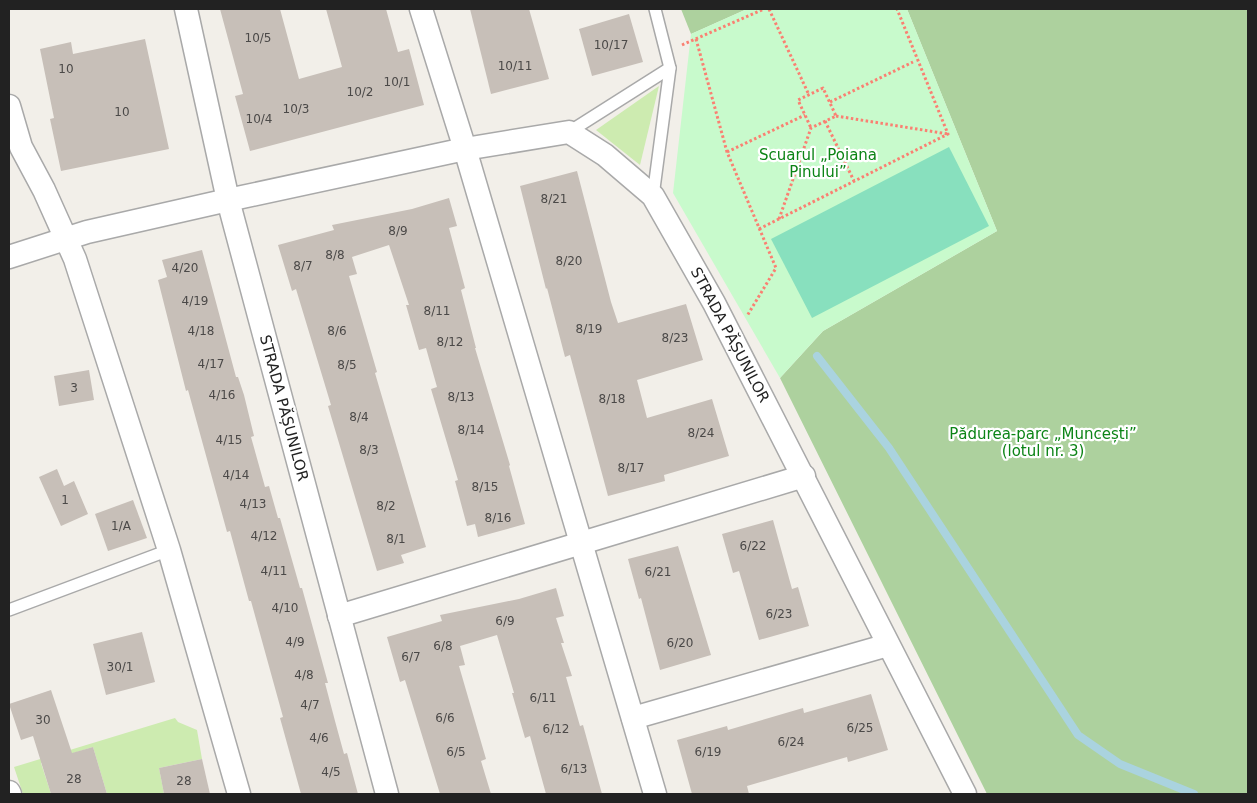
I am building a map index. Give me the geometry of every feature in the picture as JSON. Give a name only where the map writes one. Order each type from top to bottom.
[{"type":"street","name":"STRADA PĂȘUNILOR","points":[[186,9],[228,200],[387,794]]},
{"type":"street","points":[[421,9],[465,149],[655,794]]},
{"type":"street","points":[[9,106],[21,147],[44,190],[75,259],[169,550],[239,794]]},
{"type":"street","name":"STRADA PĂȘUNILOR","points":[[569,132],[605,155],[653,196],[733,340],[966,794]]},
{"type":"street","points":[[9,257],[65,238],[228,200],[465,149],[569,132]]},
{"type":"street","points":[[339,616],[804,476]]},
{"type":"street","points":[[632,718],[888,645]]},
{"type":"lane","points":[[653,196],[670,68],[655,9]]},
{"type":"lane","points":[[569,132],[670,68]]},
{"type":"lane","points":[[9,610],[169,550]]},
{"type":"path","points":[[666,52],[764,9]]},
{"type":"path","points":[[770,9],[809,95]]},
{"type":"path","points":[[897,9],[948,134]]},
{"type":"path","points":[[696,39],[727,152],[776,268],[733,340]]},
{"type":"path","points":[[830,102],[913,62]]},
{"type":"path","points":[[811,128],[798,100],[823,88],[836,116]]},
{"type":"path","points":[[727,152],[805,115]]},
{"type":"path","points":[[778,220],[811,128],[836,116],[948,134]]},
{"type":"path","points":[[825,121],[854,182]]},
{"type":"path","points":[[759,230],[948,134]]},
{"type":"green space","points":[[681,9],[747,9],[691,34]]},
{"type":"green space","name":"Scuarul „Poiana Pinului”","points":[[747,9],[907,9],[997,231],[823,331],[780,378],[673,193],[691,34]]},
{"type":"green space","name":"Pădurea-parc „Muncești” (lotul nr. 3)","points":[[907,9],[1248,9],[1248,794],[987,794],[780,378],[823,331],[997,231]]},
{"type":"green space","points":[[659,86],[640,165],[596,130]]},
{"type":"green space","points":[[949,147],[989,226],[812,318],[771,239]]},
{"type":"green space","points":[[175,718],[178,722],[197,730],[202,759],[159,768],[164,794],[107,794],[93,747],[41,763],[51,794],[23,794],[14,767]]},
{"type":"building","points":[[220,9],[280,9],[299,79],[342,67],[326,9],[386,9],[398,52],[409,49],[424,105],[250,151],[235,96],[243,94]]},
{"type":"building","points":[[470,9],[529,9],[549,79],[491,94]]},
{"type":"building","points":[[629,14],[643,62],[592,76],[579,29]]},
{"type":"building","points":[[145,39],[169,149],[61,171],[50,119],[54,118],[40,49],[71,42],[73,54]]},
{"type":"building","points":[[577,171],[618,323],[686,304],[703,360],[637,380],[647,418],[712,399],[729,456],[664,475],[665,481],[608,496],[570,355],[565,357],[520,186]]},
{"type":"building","points":[[449,198],[457,226],[449,228],[465,288],[461,290],[475,348],[510,465],[525,524],[478,537],[475,524],[467,526],[455,481],[458,480],[431,389],[437,387],[426,348],[419,350],[406,305],[409,305],[389,245],[352,257],[357,274],[349,276],[377,372],[375,373],[426,547],[401,555],[404,563],[377,571],[328,406],[331,405],[296,289],[292,291],[278,245],[334,230],[332,225],[412,209]]},
{"type":"building","points":[[202,250],[236,377],[238,377],[244,395],[254,436],[251,437],[265,487],[269,486],[300,588],[302,588],[328,683],[325,683],[335,721],[344,754],[347,753],[358,794],[301,794],[280,718],[283,717],[251,601],[249,601],[230,531],[227,532],[188,390],[186,391],[158,280],[167,277],[162,260]]},
{"type":"building","points":[[89,370],[94,400],[59,406],[54,376]]},
{"type":"building","points":[[57,469],[64,486],[74,481],[88,514],[61,526],[39,477]]},
{"type":"building","points":[[133,500],[147,538],[108,551],[95,514]]},
{"type":"building","points":[[773,520],[792,589],[798,587],[809,626],[759,640],[739,571],[733,573],[722,534]]},
{"type":"building","points":[[678,546],[711,655],[660,670],[641,598],[639,599],[628,559]]},
{"type":"building","points":[[556,588],[564,616],[556,618],[564,643],[561,643],[572,676],[566,677],[580,726],[583,725],[602,794],[546,794],[530,736],[525,738],[497,635],[460,646],[465,665],[459,666],[486,759],[481,761],[491,794],[440,794],[405,680],[400,682],[387,637],[442,621],[440,615],[519,599]]},
{"type":"building","points":[[142,632],[155,682],[106,695],[93,644]]},
{"type":"building","points":[[51,690],[72,753],[93,747],[107,794],[51,794],[33,736],[21,740],[9,704]]},
{"type":"building","points":[[871,694],[888,750],[848,762],[847,757],[747,786],[749,794],[692,794],[677,740],[727,726],[728,730],[803,708],[804,713]]},
{"type":"building","points":[[202,759],[210,794],[164,794],[159,768]]},
{"type":"waterway","points":[[817,356],[889,448],[1078,735],[1120,764],[1194,794]]}]
